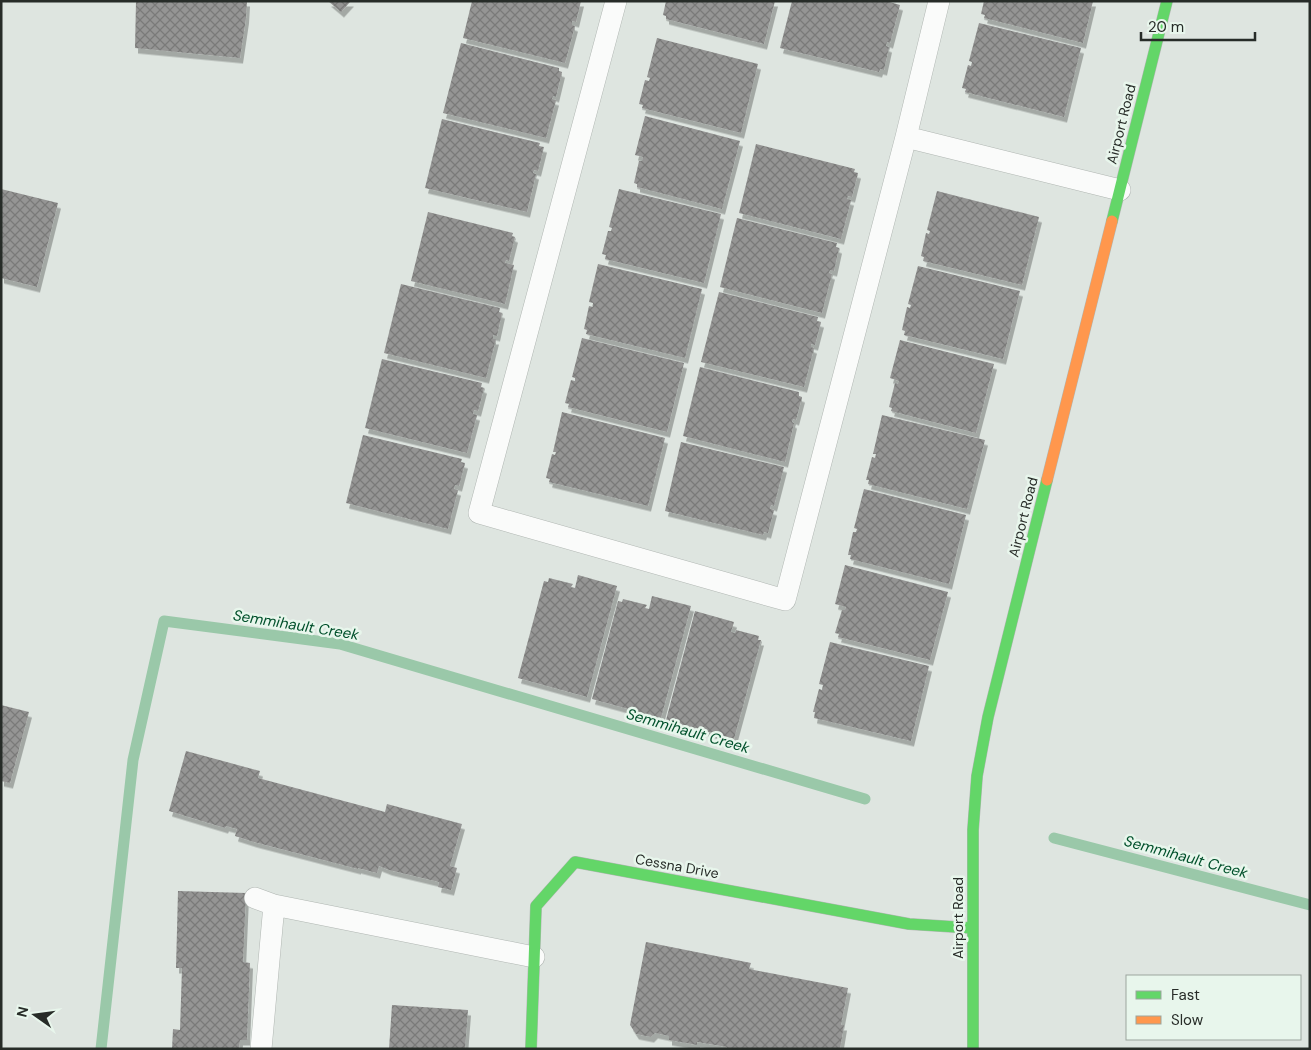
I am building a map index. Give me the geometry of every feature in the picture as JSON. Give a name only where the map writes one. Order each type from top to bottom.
[{"type":"street","name":"Airport Road","points":[[973,1049],[973,830],[977,776],[988,717],[1167,1]]},
{"type":"street","name":"Cessna Drive","points":[[531,1049],[536,906],[575,862],[909,924],[972,928]]},
{"type":"lane","points":[[616,1],[479,513],[785,600],[906,137],[939,1]]},
{"type":"lane","points":[[906,137],[1120,190]]},
{"type":"lane","points":[[261,1049],[265,902],[534,956]]},
{"type":"building","points":[[136,1],[247,1],[240,58],[135,48]]},
{"type":"building","points":[[328,1],[351,1],[341,12]]},
{"type":"building","points":[[472,1],[581,1],[576,22],[572,21],[572,25],[575,26],[565,63],[463,38]]},
{"type":"building","points":[[666,1],[775,1],[764,44],[666,19],[666,16],[663,15]]},
{"type":"building","points":[[792,1],[886,1],[900,5],[890,43],[887,42],[886,46],[889,47],[884,70],[880,69],[879,72],[780,48]]},
{"type":"building","points":[[984,1],[1093,1],[1083,43],[984,18],[985,15],[981,14]]},
{"type":"building","points":[[979,23],[1081,48],[1064,117],[965,92],[966,89],[962,88],[968,65],[971,66],[972,62],[969,61]]},
{"type":"building","points":[[657,38],[758,64],[741,133],[642,108],[643,105],[639,104],[645,80],[649,81],[650,78],[647,77]]},
{"type":"building","points":[[461,43],[559,68],[559,71],[562,72],[556,97],[553,96],[552,99],[556,100],[546,138],[443,113]]},
{"type":"building","points":[[645,116],[740,141],[722,209],[637,187],[637,184],[634,183],[639,161],[642,161],[643,157],[635,155]]},
{"type":"building","points":[[442,119],[540,143],[539,146],[544,147],[538,171],[534,170],[533,173],[536,174],[527,212],[425,188]]},
{"type":"building","points":[[756,144],[855,169],[854,172],[858,173],[852,197],[848,196],[847,199],[851,200],[841,239],[739,213]]},
{"type":"building","points":[[1,189],[58,203],[37,287],[1,278]]},
{"type":"building","points":[[619,189],[721,214],[704,283],[605,259],[606,255],[602,254],[608,231],[611,231],[612,228],[609,227]]},
{"type":"building","points":[[937,191],[1039,217],[1022,285],[923,261],[924,257],[921,256],[926,233],[929,234],[930,231],[927,230]]},
{"type":"building","points":[[428,212],[513,233],[512,236],[515,237],[509,261],[506,260],[505,263],[514,265],[505,304],[411,281]]},
{"type":"building","points":[[737,218],[837,243],[836,247],[839,248],[834,271],[830,270],[829,273],[832,274],[822,313],[720,287]]},
{"type":"building","points":[[598,264],[702,289],[685,358],[586,334],[587,330],[584,329],[589,306],[593,307],[593,303],[589,302]]},
{"type":"building","points":[[918,266],[1020,291],[1003,359],[904,335],[905,331],[902,330],[907,307],[910,308],[911,305],[908,304]]},
{"type":"building","points":[[401,284],[500,308],[499,312],[502,313],[497,336],[493,335],[493,339],[496,339],[486,378],[384,353]]},
{"type":"building","points":[[719,292],[818,317],[817,321],[821,322],[815,345],[811,344],[811,347],[814,348],[804,387],[701,362]]},
{"type":"building","points":[[582,338],[684,363],[667,432],[568,407],[569,404],[565,403],[571,380],[575,381],[575,378],[572,377]]},
{"type":"building","points":[[900,340],[994,364],[976,433],[891,411],[892,408],[889,407],[895,383],[898,384],[899,381],[890,378]]},
{"type":"building","points":[[382,359],[482,383],[481,387],[484,388],[478,411],[474,410],[473,414],[477,415],[467,453],[365,428]]},
{"type":"building","points":[[700,367],[799,392],[799,396],[802,397],[796,420],[793,419],[792,422],[794,423],[785,462],[683,436]]},
{"type":"building","points":[[562,412],[665,438],[648,506],[549,482],[550,479],[546,478],[552,454],[555,455],[556,452],[553,452]]},
{"type":"building","points":[[882,415],[985,440],[967,509],[868,484],[869,480],[866,480],[872,457],[875,458],[876,454],[873,454]]},
{"type":"building","points":[[363,435],[462,459],[461,462],[465,463],[459,486],[455,485],[454,489],[458,490],[448,529],[346,503]]},
{"type":"building","points":[[681,442],[784,467],[774,506],[771,505],[770,509],[774,510],[768,533],[764,532],[763,535],[665,511]]},
{"type":"building","points":[[864,489],[966,515],[949,584],[850,559],[851,555],[848,555],[853,532],[856,532],[857,529],[854,528]]},
{"type":"building","points":[[845,565],[948,592],[930,660],[838,637],[839,634],[835,633],[842,610],[845,610],[846,607],[835,604]]},
{"type":"building","points":[[578,575],[617,586],[587,697],[518,678],[544,581],[548,582],[549,578],[573,584],[571,587],[575,588]]},
{"type":"building","points":[[652,596],[691,606],[661,718],[592,699],[618,601],[622,602],[623,599],[647,605],[645,608],[649,609]]},
{"type":"building","points":[[695,611],[734,622],[731,632],[735,633],[736,630],[759,636],[758,640],[761,640],[734,739],[666,720]]},
{"type":"building","points":[[830,642],[929,666],[911,741],[814,718],[815,712],[813,712],[819,689],[822,690],[823,685],[819,684]]},
{"type":"building","points":[[1,705],[29,712],[10,783],[1,781]]},
{"type":"building","points":[[186,751],[260,771],[258,778],[385,812],[387,804],[462,824],[450,866],[457,868],[451,890],[438,887],[439,882],[379,866],[377,873],[254,842],[235,836],[237,829],[226,826],[225,828],[169,811]]},
{"type":"building","points":[[178,891],[246,893],[243,962],[250,963],[247,1040],[240,1040],[239,1049],[172,1049],[173,1029],[180,1030],[182,968],[176,968]]},
{"type":"building","points":[[646,942],[751,963],[749,969],[848,988],[841,1025],[844,1025],[840,1049],[727,1049],[727,1047],[697,1042],[697,1045],[669,1040],[669,1036],[655,1033],[651,1037],[636,1034],[630,1025]]},
{"type":"building","points":[[392,1005],[468,1010],[465,1049],[389,1049]]},
{"type":"waterway","name":"Semmihault Creek","points":[[101,1049],[133,760],[164,621],[340,644],[865,799]]},
{"type":"waterway","name":"Semmihault Creek","points":[[1054,838],[1310,905]]},
{"type":"traffic: fast","points":[[1112,221],[1167,1]]},
{"type":"traffic: fast","points":[[973,1049],[973,830],[977,776],[988,717],[1047,480]]},
{"type":"traffic: fast","points":[[531,1049],[536,906],[575,862],[909,924],[972,928]]},
{"type":"traffic: slow","points":[[1047,480],[1112,221]]}]
